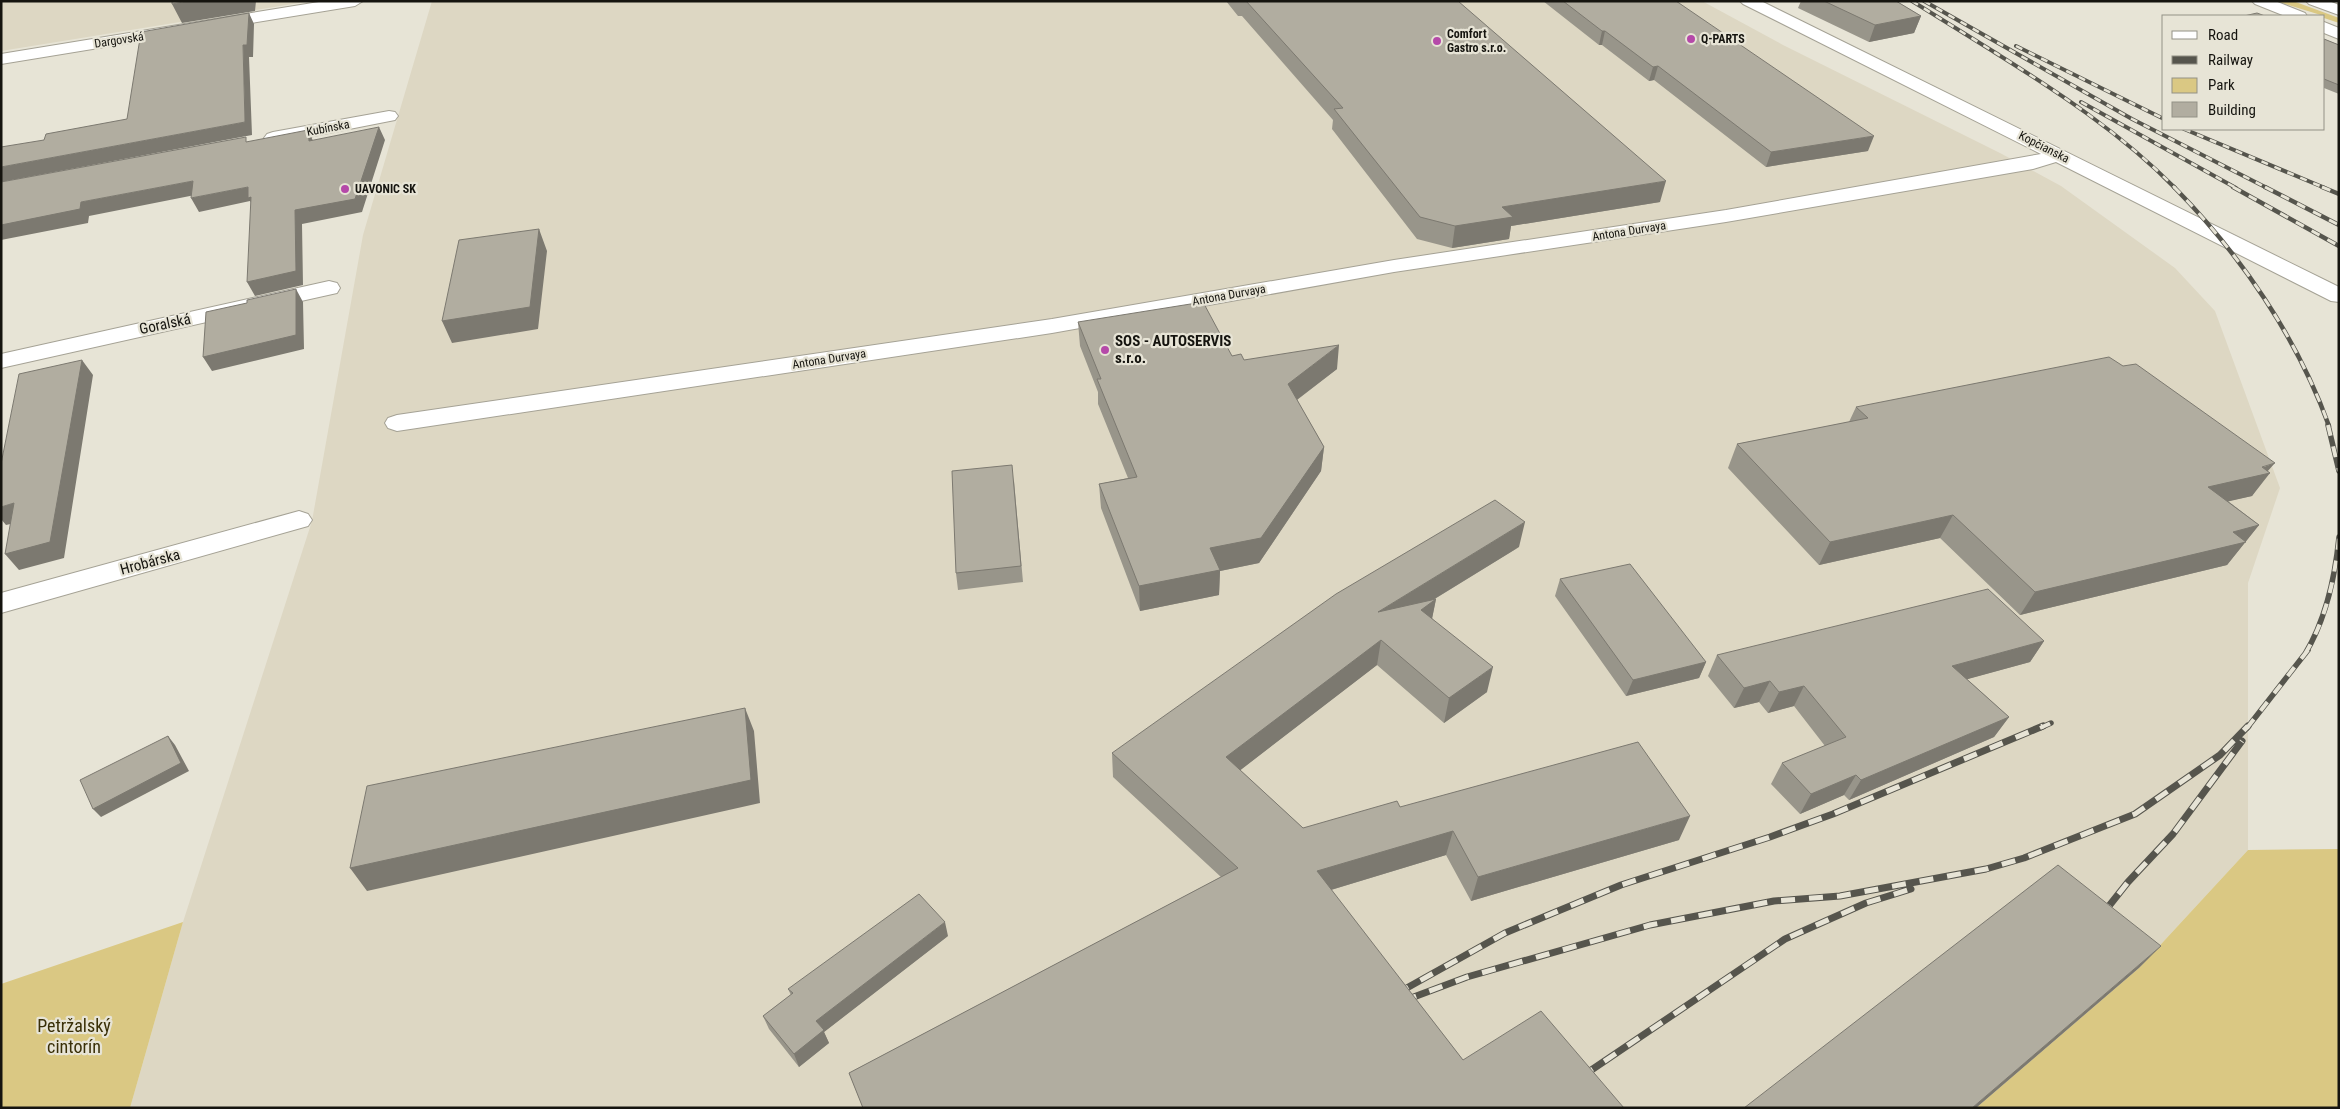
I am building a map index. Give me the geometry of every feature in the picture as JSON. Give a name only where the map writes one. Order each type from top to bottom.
[{"type":"street","name":"Dargovská","points":[[1,59],[355,1]]},
{"type":"street","name":"Kopčianska","points":[[1748,1],[2339,296]]},
{"type":"street","points":[[2260,1],[2296,15]]},
{"type":"street","points":[[2314,1],[2339,10]]},
{"type":"street","points":[[2325,26],[2339,29]]},
{"type":"street","points":[[2325,27],[2339,34]]},
{"type":"street","name":"Kubínska","points":[[251,142],[389,116]]},
{"type":"street","name":"Antona Durvaya","points":[[397,423],[1052,326],[1394,266],[1736,214],[2033,163],[2059,155]]},
{"type":"street","name":"Goralská","points":[[1,361],[329,288]]},
{"type":"street","name":"Hrobárska","points":[[1,603],[299,520]]},
{"type":"shaded area","points":[[1,1],[311,1],[1,51]]},
{"type":"shaded area","points":[[432,1],[1702,1],[1783,45],[2000,153],[2061,186],[2175,268],[2215,311],[2280,488],[2248,583],[2248,850],[2139,968],[1976,1108],[130,1108],[183,922],[312,521],[363,235]]},
{"type":"green space","points":[[2275,1],[2293,1],[2339,18],[2339,23],[2325,18],[2325,15]]},
{"type":"green space","points":[[2339,849],[2339,1108],[1976,1108],[2139,968],[2248,850]]},
{"type":"green space","name":"Petržalský cintorín","points":[[183,922],[130,1108],[1,1108],[1,984]]},
{"type":"building","points":[[172,1],[189,1],[172,4]]},
{"type":"building","points":[[1246,1],[1458,1],[1666,181],[1502,207],[1513,217],[1455,226],[1420,217],[1334,109],[1343,108]]},
{"type":"building","points":[[1563,1],[1676,1],[1874,136],[1771,152],[1658,66],[1653,67]]},
{"type":"building","points":[[1824,1],[1896,1],[1921,16],[1875,25]]},
{"type":"building","points":[[249,13],[247,45],[243,45],[245,122],[1,167],[1,147],[44,140],[46,134],[127,119],[141,32]]},
{"type":"building","points":[[2325,39],[2339,45],[2339,85],[2325,79]]},
{"type":"building","points":[[379,127],[355,199],[295,210],[296,271],[247,282],[251,197],[248,198],[248,187],[191,198],[193,181],[81,202],[80,209],[1,225],[1,182],[246,137],[246,142],[308,130],[309,141]]},
{"type":"building","points":[[539,229],[530,307],[442,321],[459,240]]},
{"type":"building","points":[[296,289],[296,335],[203,357],[206,312]]},
{"type":"building","points":[[1203,302],[1232,356],[1241,354],[1244,360],[1339,345],[1288,384],[1324,447],[1261,538],[1210,548],[1220,570],[1139,586],[1099,484],[1137,477],[1097,379],[1101,379],[1078,322]]},
{"type":"building","points":[[2109,357],[2123,366],[2136,364],[2275,463],[2262,467],[2270,473],[2208,487],[2259,525],[2233,532],[2246,542],[2035,592],[1953,515],[1830,542],[1737,444],[1868,418],[1856,407]]},
{"type":"building","points":[[82,360],[50,542],[5,554],[14,503],[1,507],[1,464],[19,374]]},
{"type":"building","points":[[1012,465],[1021,566],[956,573],[952,471]]},
{"type":"building","points":[[1495,500],[1525,522],[1378,612],[1436,599],[1421,610],[1493,667],[1449,698],[1381,640],[1226,757],[1303,828],[1397,801],[1400,807],[1638,742],[1690,816],[1478,877],[1453,831],[1317,871],[1463,1060],[1541,1011],[1624,1108],[863,1108],[849,1073],[1238,868],[1112,753],[1336,594]]},
{"type":"building","points":[[1630,564],[1706,662],[1633,680],[1560,579]]},
{"type":"building","points":[[1988,589],[2044,641],[1952,666],[2009,717],[1861,780],[1856,775],[1811,794],[1782,763],[1846,737],[1804,686],[1779,692],[1770,681],[1744,688],[1717,655]]},
{"type":"building","points":[[745,708],[751,780],[350,868],[367,786]]},
{"type":"building","points":[[168,736],[181,763],[93,809],[80,780]]},
{"type":"building","points":[[2058,865],[2161,946],[1972,1108],[1744,1108]]},
{"type":"building","points":[[919,894],[945,922],[816,1021],[824,1030],[794,1054],[763,1016],[793,993],[788,989]]},
{"type":"railway","points":[[1912,1],[1999,55]]},
{"type":"railway","points":[[1924,1],[2132,119],[2267,188]]},
{"type":"railway","points":[[2016,46],[2162,118]]},
{"type":"railway","points":[[1994,52],[2089,115],[2155,168],[2174,187]]},
{"type":"railway","points":[[2081,102],[2236,188]]},
{"type":"railway","points":[[2186,130],[2325,188]]},
{"type":"railway","points":[[2174,187],[2222,240],[2264,298],[2301,361],[2329,426]]},
{"type":"railway","points":[[2233,187],[2339,246]]},
{"type":"railway","points":[[2265,187],[2339,225]]},
{"type":"railway","points":[[2322,187],[2339,194]]},
{"type":"railway","points":[[2328,425],[2339,471]]},
{"type":"railway","points":[[2305,653],[2319,627],[2324,612],[2335,568],[2339,537]]},
{"type":"railway","points":[[2305,653],[2308,650]]},
{"type":"railway","points":[[2247,728],[2305,653]]},
{"type":"railway","points":[[2040,728],[2051,723]]},
{"type":"railway","points":[[1396,994],[1505,933],[1558,911],[1621,885],[1770,837],[1833,814],[2043,726]]},
{"type":"railway","points":[[1403,1001],[1467,977],[1650,925],[1774,901],[1840,896],[1986,869],[2024,858],[2135,814],[2220,755],[2248,726]]},
{"type":"railway","points":[[2101,916],[2128,882],[2173,834],[2242,741]]},
{"type":"railway","points":[[1581,1077],[1785,939],[1866,903],[1911,889]]},
{"type":"place","name":"Q-PARTS","points":[[1691,39]]},
{"type":"place","name":"Comfort Gastro s.r.o.","points":[[1437,41]]},
{"type":"place","name":"UAVONIC SK","points":[[345,189]]},
{"type":"place","name":"SOS - AUTOSERVIS s.r.o.","points":[[1105,350]]}]
